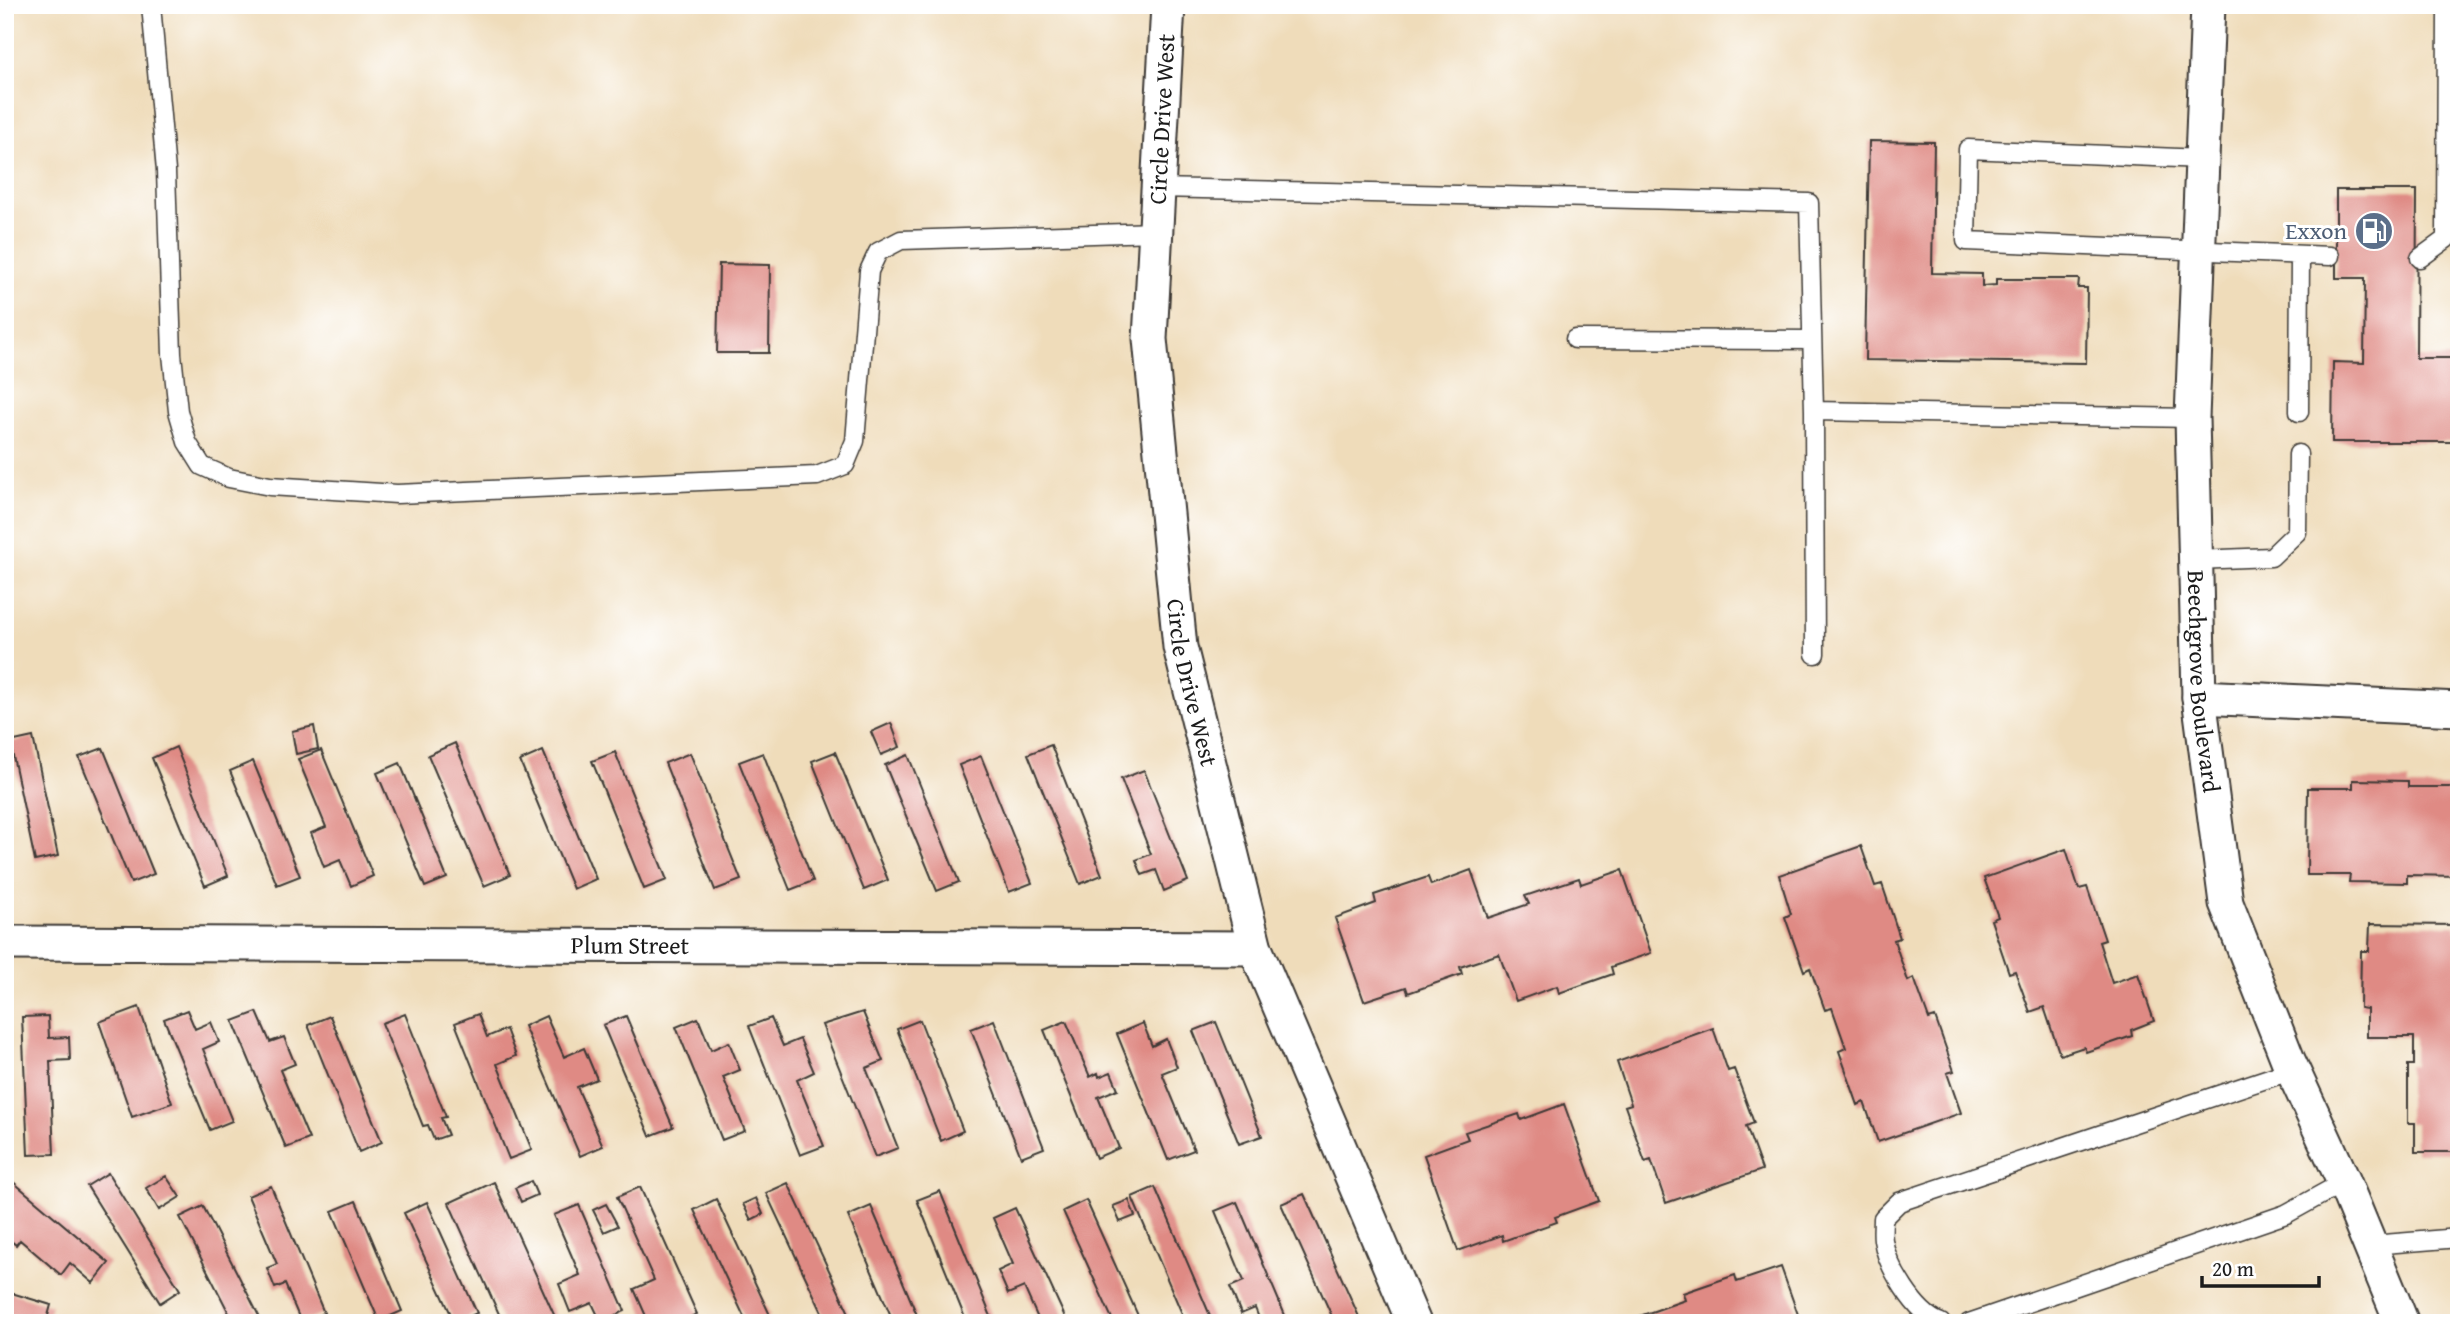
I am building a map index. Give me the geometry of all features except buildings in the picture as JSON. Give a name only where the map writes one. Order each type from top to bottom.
[{"type":"street","name":"Circle Drive West","points":[[1168,5],[1150,339],[1180,647],[1255,948],[1414,1323]]},
{"type":"street","name":"Beechgrove Boulevard","points":[[2208,5],[2192,418],[2199,698],[2226,903],[2293,1070],[2344,1182],[2402,1323]]},
{"type":"street","points":[[2199,698],[2459,709]]},
{"type":"street","name":"Plum Street","points":[[5,943],[1255,948]]},
{"type":"lane","points":[[151,5],[166,171],[172,354],[178,411],[187,442],[202,466],[229,478],[270,486],[397,494],[817,476],[845,465],[855,441],[869,271],[878,252],[901,240],[1156,232]]},
{"type":"lane","points":[[2420,257],[2446,239],[2448,5]]},
{"type":"lane","points":[[2202,159],[1968,149],[1966,241],[2330,256]]},
{"type":"lane","points":[[1157,188],[1809,204],[1814,411],[1815,654]]},
{"type":"lane","points":[[2299,412],[2300,256]]},
{"type":"lane","points":[[1575,339],[1811,340]]},
{"type":"lane","points":[[1814,411],[2192,418]]},
{"type":"lane","points":[[2196,560],[2271,557],[2297,532],[2298,454]]},
{"type":"lane","points":[[1941,1323],[1917,1306],[1889,1262],[1883,1239],[1883,1218],[1899,1202],[2293,1070]]},
{"type":"lane","points":[[1969,1323],[2286,1214],[2344,1182]]},
{"type":"lane","points":[[2371,1245],[2459,1238]]},
{"type":"place","name":"Exxon","points":[[2374,231]]}]
